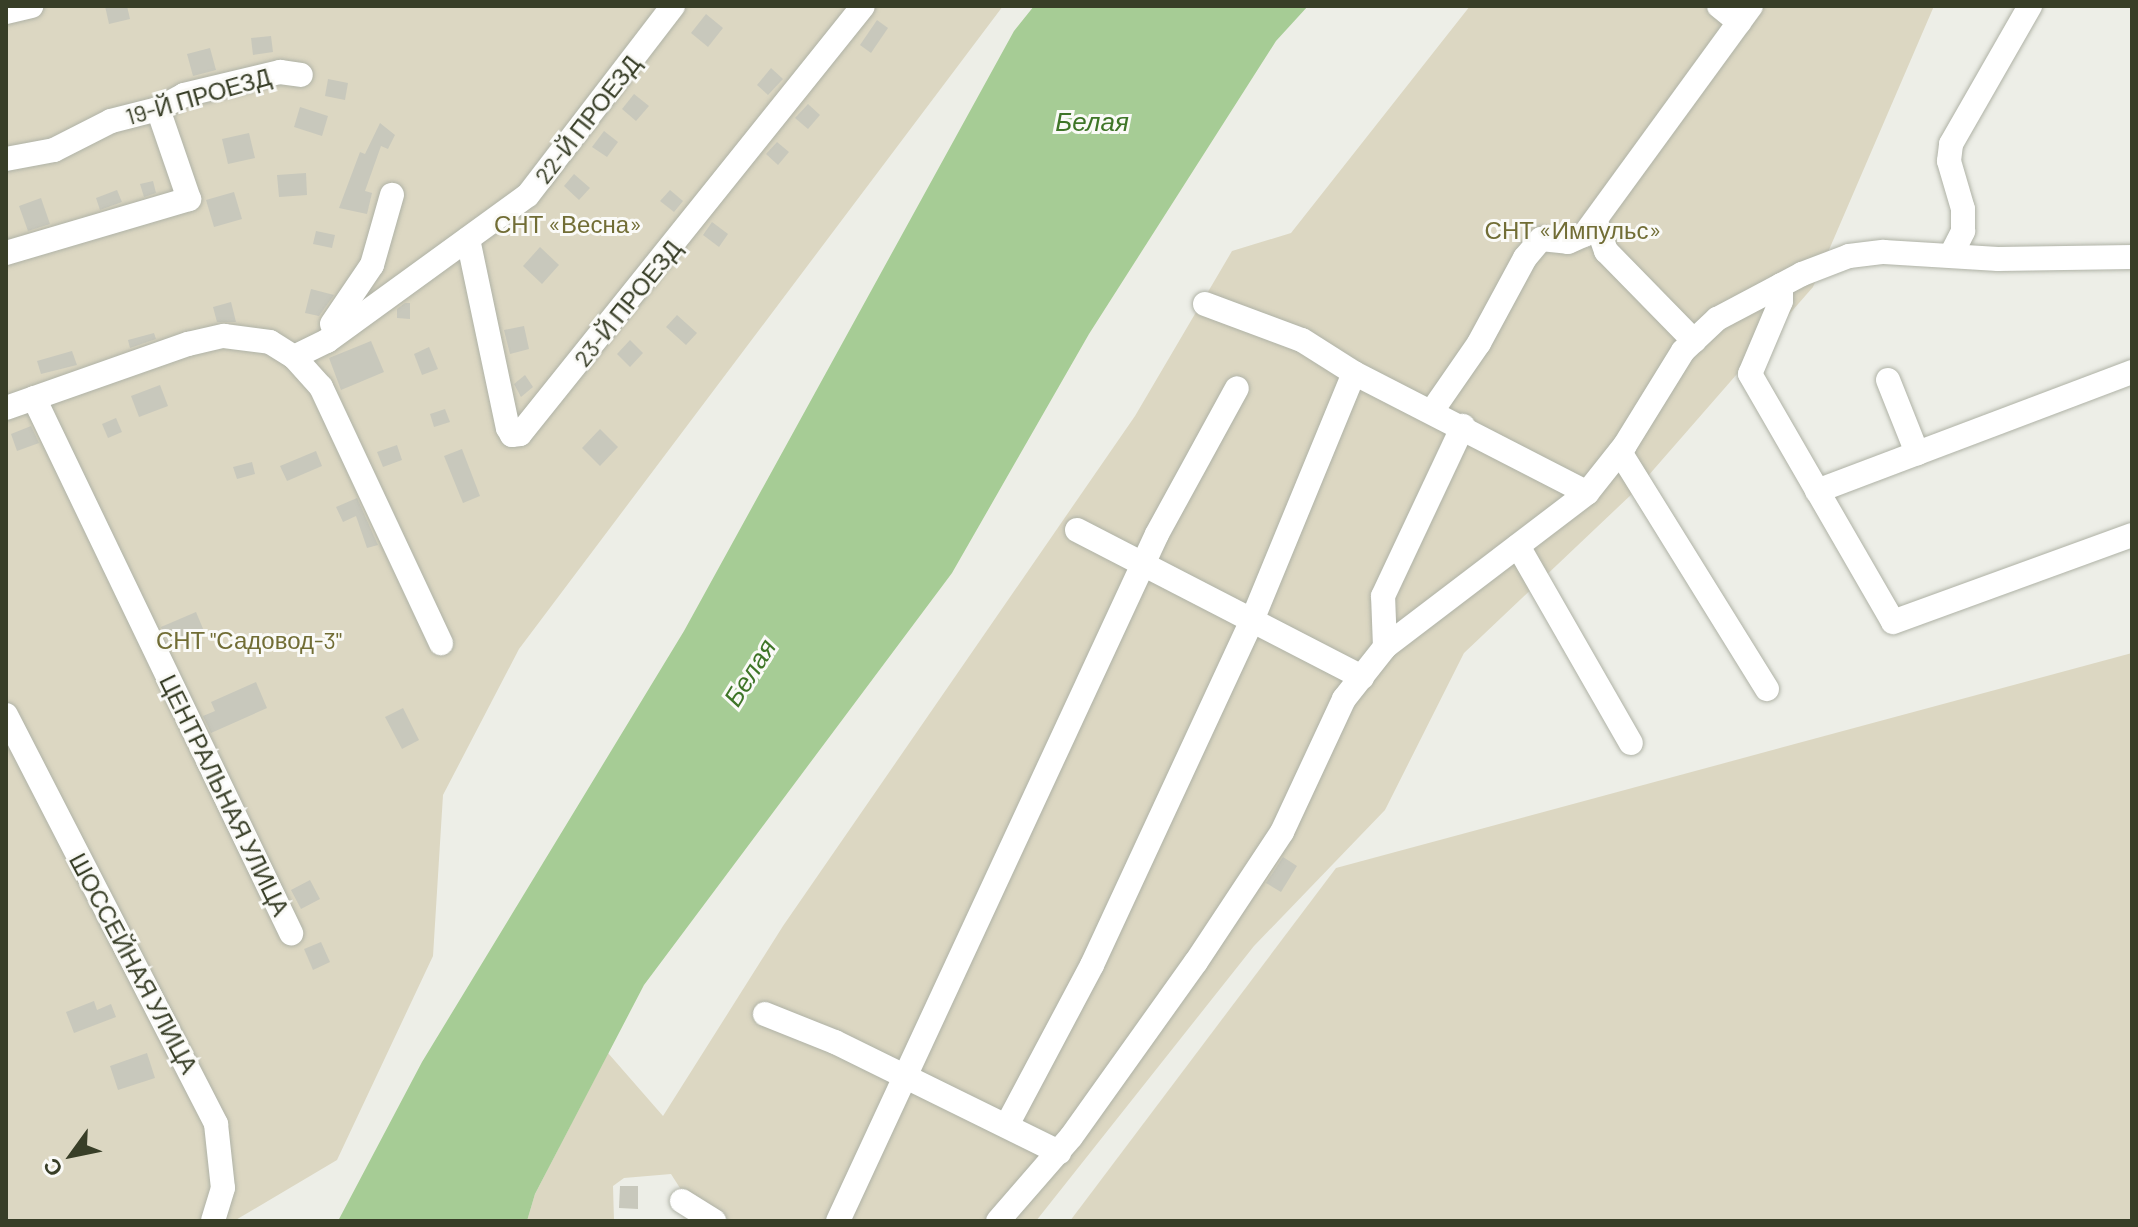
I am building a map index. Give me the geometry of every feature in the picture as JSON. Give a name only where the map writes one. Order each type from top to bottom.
[{"type":"street","points":[[6,12],[31,6]]},
{"type":"street","name":"23-Й ПРОЕЗД","points":[[468,239],[508,428],[512,435],[520,434],[863,6]]},
{"type":"street","points":[[1432,411],[1541,239],[1568,242],[1584,235],[1596,222],[1745,14],[1719,6]]},
{"type":"street","points":[[1951,255],[1963,231],[1963,209],[1949,161],[1951,144],[2030,6]]},
{"type":"street","name":"22-Й ПРОЕЗД","points":[[294,357],[327,341],[528,195],[664,9]]},
{"type":"street","name":"19-Й ПРОЕЗД","points":[[6,159],[54,150],[111,121],[158,109],[208,88],[280,72],[301,75]]},
{"type":"street","points":[[6,253],[189,199],[158,109]]},
{"type":"street","points":[[294,357],[344,311],[357,291],[372,265],[392,195]]},
{"type":"street","points":[[1596,222],[1606,251],[1694,341]]},
{"type":"street","points":[[998,1221],[1059,1152],[1282,832],[1344,699],[1385,647],[1587,493],[1620,452],[1694,341],[1717,319],[1781,285],[1849,256],[1884,252],[2132,257]]},
{"type":"street","points":[[1781,285],[1781,301],[1750,374],[1893,622],[2132,535]]},
{"type":"street","points":[[1205,304],[1302,340],[1354,373],[1463,426],[1587,493]]},
{"type":"street","points":[[6,408],[224,336],[270,342],[294,357],[321,387],[344,429],[441,643]]},
{"type":"street","points":[[1817,491],[2132,372]]},
{"type":"street","points":[[1007,1125],[1092,965],[1253,618],[1354,373]]},
{"type":"street","points":[[1888,380],[1917,453]]},
{"type":"street","points":[[838,1221],[1145,564],[1237,388]]},
{"type":"street","name":"ЦЕНТРАЛЬНАЯ УЛИЦА","points":[[34,398],[291,933]]},
{"type":"street","points":[[1385,647],[1383,596],[1463,426]]},
{"type":"street","points":[[1620,452],[1767,689]]},
{"type":"street","points":[[1077,530],[1253,618],[1362,677]]},
{"type":"street","points":[[1518,546],[1631,743]]},
{"type":"street","name":"ШОССЕЙНАЯ УЛИЦА","points":[[6,715],[216,1124],[223,1188],[213,1221]]},
{"type":"street","points":[[765,1014],[905,1077],[1059,1152]]},
{"type":"street","points":[[682,1201],[714,1221]]},
{"type":"green space","points":[[6,6],[1003,6],[519,649],[443,795],[433,956],[337,1160],[234,1221],[6,1221]]},
{"type":"green space","name":"СНТ «Импульс»","points":[[1470,6],[1934,6],[1813,287],[1634,492],[1464,653],[1385,810],[1254,946],[1036,1221],[701,1221],[671,1174],[624,1178],[613,1186],[614,1221],[527,1221],[535,1194],[608,1053],[663,1116],[783,926],[1135,416],[1232,251],[1291,233]]},
{"type":"green space","points":[[2132,653],[2132,1221],[1070,1221],[1336,868]]},
{"type":"water","name":"Белая","points":[[1034,6],[1308,6],[1276,41],[1089,334],[952,573],[644,985],[535,1194],[527,1221],[338,1221],[422,1062],[684,631],[1014,31]]},
{"type":"building","points":[[105,6],[127,6],[130,19],[109,24]]},
{"type":"building","points":[[706,14],[723,28],[708,47],[691,33]]},
{"type":"building","points":[[877,20],[888,28],[871,53],[860,45]]},
{"type":"building","points":[[271,36],[273,52],[253,55],[251,38]]},
{"type":"building","points":[[210,48],[216,70],[193,76],[187,54]]},
{"type":"building","points":[[771,68],[783,79],[768,95],[757,85]]},
{"type":"building","points":[[328,79],[348,83],[345,100],[325,96]]},
{"type":"building","points":[[634,94],[649,106],[636,121],[622,109]]},
{"type":"building","points":[[808,104],[820,115],[808,129],[795,118]]},
{"type":"building","points":[[300,107],[328,116],[322,136],[294,127]]},
{"type":"building","points":[[380,123],[395,135],[388,149],[381,146],[365,191],[372,193],[367,214],[339,208],[360,152],[365,154]]},
{"type":"building","points":[[604,131],[618,142],[607,157],[592,147]]},
{"type":"building","points":[[249,133],[255,158],[228,164],[222,139]]},
{"type":"building","points":[[777,142],[789,152],[778,165],[766,154]]},
{"type":"building","points":[[306,173],[307,195],[279,197],[277,175]]},
{"type":"building","points":[[574,174],[590,188],[579,200],[564,186]]},
{"type":"building","points":[[153,181],[156,193],[144,197],[140,184]]},
{"type":"building","points":[[117,190],[122,202],[100,210],[96,198]]},
{"type":"building","points":[[670,190],[683,201],[674,212],[660,201]]},
{"type":"building","points":[[234,192],[242,219],[214,227],[206,200]]},
{"type":"building","points":[[41,198],[50,224],[28,231],[19,206]]},
{"type":"building","points":[[712,222],[728,234],[719,247],[703,235]]},
{"type":"building","points":[[316,231],[335,235],[332,248],[313,244]]},
{"type":"building","points":[[540,247],[559,265],[542,284],[523,266]]},
{"type":"building","points":[[311,289],[334,295],[319,316],[305,313]]},
{"type":"building","points":[[231,302],[236,322],[217,322],[213,307]]},
{"type":"building","points":[[410,303],[410,319],[397,318],[397,309]]},
{"type":"building","points":[[677,315],[697,333],[686,345],[666,327]]},
{"type":"building","points":[[524,326],[529,349],[510,354],[504,330]]},
{"type":"building","points":[[154,333],[156,339],[130,348],[128,340]]},
{"type":"building","points":[[630,340],[643,353],[630,367],[617,354]]},
{"type":"building","points":[[371,341],[384,372],[341,390],[329,358]]},
{"type":"building","points":[[429,347],[438,369],[422,375],[414,354]]},
{"type":"building","points":[[72,351],[77,365],[41,374],[37,361]]},
{"type":"building","points":[[525,375],[533,387],[521,397],[514,384]]},
{"type":"building","points":[[160,385],[168,406],[139,417],[131,396]]},
{"type":"building","points":[[445,409],[450,422],[434,427],[430,414]]},
{"type":"building","points":[[116,418],[122,432],[108,438],[102,424]]},
{"type":"building","points":[[31,426],[39,443],[17,451],[11,434]]},
{"type":"building","points":[[600,429],[618,447],[600,466],[582,448]]},
{"type":"building","points":[[397,445],[402,460],[383,467],[377,452]]},
{"type":"building","points":[[462,449],[480,496],[463,503],[444,456]]},
{"type":"building","points":[[316,451],[322,466],[287,481],[280,466]]},
{"type":"building","points":[[252,462],[255,474],[237,479],[233,467]]},
{"type":"building","points":[[357,498],[378,545],[367,548],[356,516],[343,522],[336,507]]},
{"type":"building","points":[[196,612],[204,631],[170,646],[161,627]]},
{"type":"building","points":[[256,682],[267,708],[211,733],[203,716],[215,711],[211,702]]},
{"type":"building","points":[[403,708],[419,740],[402,749],[385,717]]},
{"type":"building","points":[[1283,857],[1297,866],[1281,892],[1266,883]]},
{"type":"building","points":[[310,880],[320,899],[301,909],[291,890]]},
{"type":"building","points":[[321,942],[330,962],[313,970],[304,949]]},
{"type":"building","points":[[94,1001],[97,1010],[111,1004],[116,1017],[74,1033],[66,1012]]},
{"type":"building","points":[[147,1053],[155,1078],[118,1090],[110,1066]]},
{"type":"building","points":[[620,1186],[638,1186],[638,1209],[619,1208]]},
{"type":"park label","name":"СНТ «Весна»","points":[[568,224]]},
{"type":"park label","name":"СНТ \"Садовод-3\"","points":[[249,640]]}]
